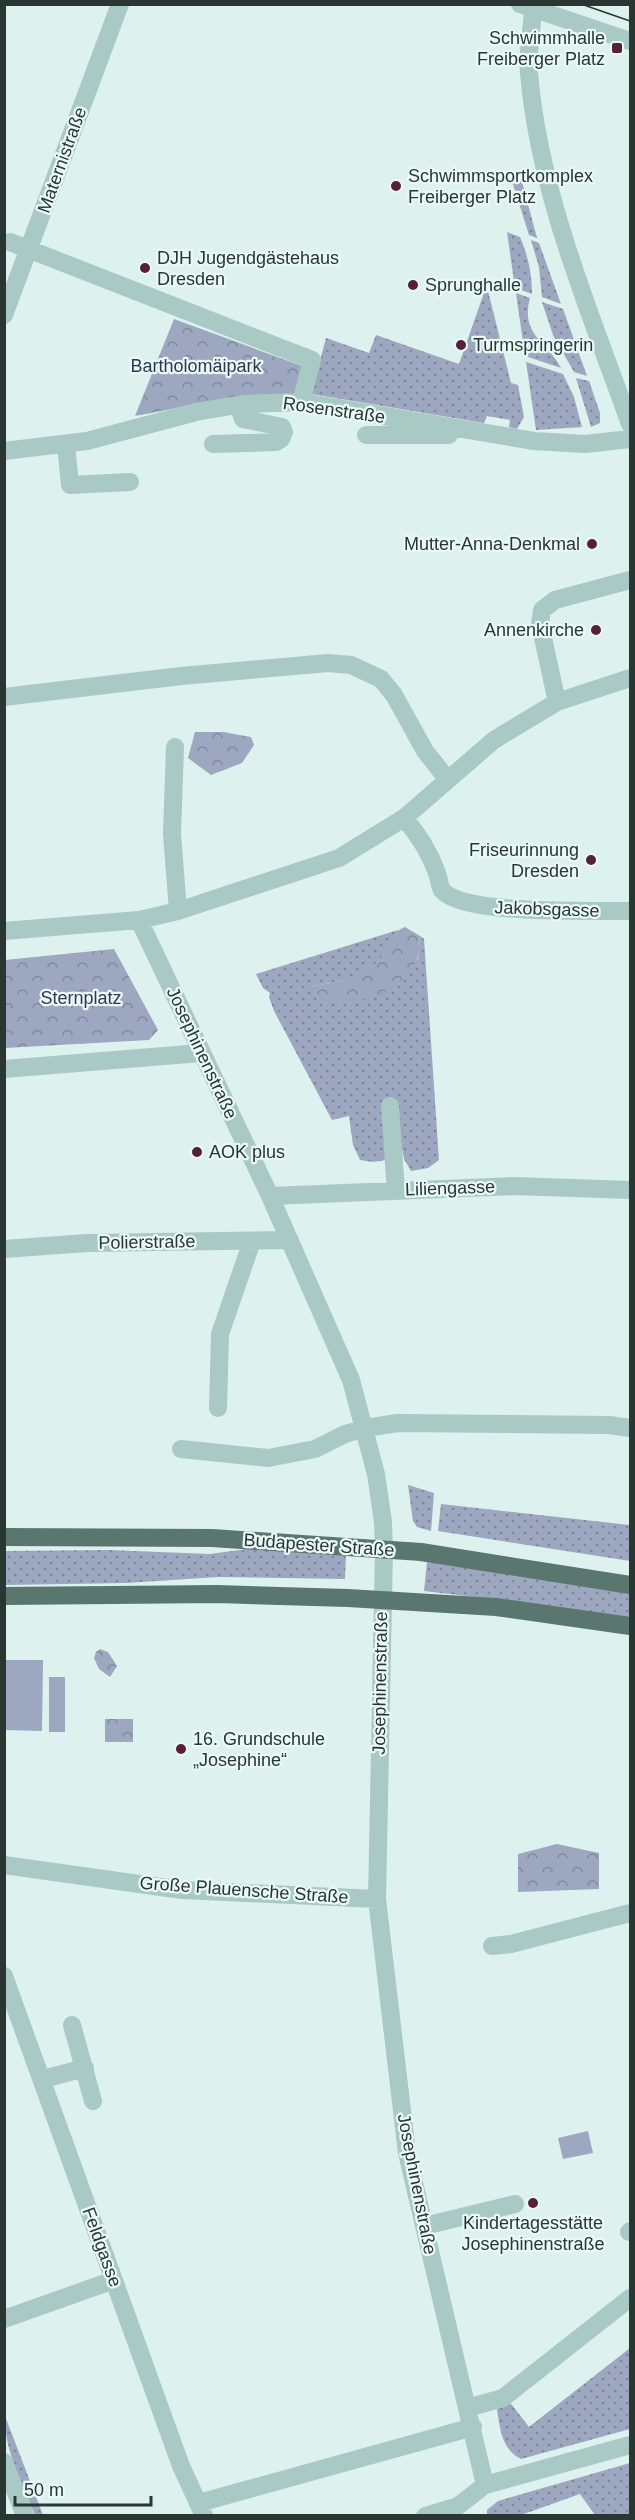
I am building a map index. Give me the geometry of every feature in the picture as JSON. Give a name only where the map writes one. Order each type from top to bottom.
[{"type":"main road","name":"Budapester Straße","points":[[4,1537],[212,1538],[421,1551],[630,1585]]},
{"type":"main road","points":[[4,1596],[217,1594],[382,1600],[496,1606],[630,1626]]},
{"type":"street","name":"Maternistraße","points":[[4,315],[120,4]]},
{"type":"street","points":[[630,41],[529,6],[529,72],[543,155],[566,246],[630,424]]},
{"type":"street","points":[[10,242],[312,360],[301,402]]},
{"type":"street","name":"Rosenstraße","points":[[4,452],[66,445],[196,412],[266,402],[301,402],[523,440],[585,444],[630,440]]},
{"type":"street","points":[[213,444],[276,442],[281,439],[284,432],[282,427],[243,419],[238,405]]},
{"type":"street","points":[[366,435],[444,437],[462,430]]},
{"type":"street","points":[[66,445],[70,485],[130,482]]},
{"type":"street","points":[[557,702],[540,624],[542,610],[555,600],[630,580]]},
{"type":"street","points":[[4,697],[260,669],[328,663],[351,665],[381,679],[394,695],[425,751],[448,780]]},
{"type":"street","points":[[4,931],[139,920],[178,911],[339,858],[404,818],[494,740],[557,702],[630,678]]},
{"type":"street","points":[[175,747],[172,834],[178,911]]},
{"type":"street","name":"Jakobsgasse","points":[[404,818],[417,832],[438,873],[441,889],[453,898],[490,908],[630,911]]},
{"type":"street","name":"Josephinenstraße","points":[[139,920],[270,1196],[351,1380],[376,1474],[383,1522],[384,1550],[376,1899],[407,2153],[485,2485]]},
{"type":"street","points":[[4,1069],[201,1053]]},
{"type":"street","points":[[390,1106],[396,1191]]},
{"type":"street","name":"Liliengasse","points":[[270,1196],[515,1186],[630,1190]]},
{"type":"street","name":"Polierstraße","points":[[4,1249],[87,1243],[290,1240]]},
{"type":"street","points":[[218,1408],[220,1334],[252,1241]]},
{"type":"street","points":[[181,1449],[268,1458],[315,1449],[345,1434],[364,1428],[399,1423],[609,1425],[630,1428]]},
{"type":"street","name":"Große Plauensche Straße","points":[[4,1865],[182,1890],[376,1899]]},
{"type":"street","points":[[492,1946],[511,1944],[630,1913]]},
{"type":"street","name":"Feldgasse","points":[[4,1976],[181,2466],[201,2509]]},
{"type":"street","points":[[72,2025],[93,2101]]},
{"type":"street","points":[[43,2079],[85,2068]]},
{"type":"street","points":[[424,2226],[515,2204]]},
{"type":"street","points":[[4,2319],[114,2280]]},
{"type":"street","points":[[467,2408],[503,2397],[630,2298]]},
{"type":"street","points":[[201,2509],[247,2482],[472,2427]]},
{"type":"street","points":[[424,2516],[460,2511],[485,2485],[630,2445]]},
{"type":"street","points":[[4,2462],[25,2516]]},
{"type":"green space","points":[[521,178],[537,238],[529,235],[513,184]]},
{"type":"green space","points":[[507,232],[520,237],[529,265],[532,294],[515,288]]},
{"type":"green space","points":[[531,240],[539,243],[561,304],[542,297],[539,267]]},
{"type":"green space","points":[[485,290],[488,291],[511,383],[518,385],[524,417],[517,429],[509,427],[510,420],[487,416],[484,423],[311,394],[326,338],[369,353],[376,335],[459,364]]},
{"type":"green space","points":[[516,293],[530,298],[528,311],[532,329],[561,368],[525,356]]},
{"type":"green space","points":[[542,302],[563,309],[587,376],[574,372],[553,335]]},
{"type":"green space","name":"Bartholomäipark","points":[[174,319],[302,366],[297,396],[276,394],[235,397],[135,416]]},
{"type":"green space","points":[[526,362],[563,374],[574,397],[582,427],[536,430]]},
{"type":"green space","points":[[576,378],[589,381],[600,413],[600,423],[591,427]]},
{"type":"green space","points":[[195,732],[223,732],[251,737],[254,745],[242,763],[211,775],[188,758]]},
{"type":"green space","points":[[405,927],[420,936],[419,951],[417,959],[400,983],[376,996],[319,1003],[311,986],[339,981],[365,971],[380,959],[392,937]]},
{"type":"green space","points":[[398,930],[375,965],[358,975],[340,981],[312,986],[319,1003],[418,959],[420,936],[424,939],[439,1160],[428,1168],[411,1171],[404,1159],[400,1138],[386,1160],[373,1162],[360,1160],[353,1145],[349,1116],[332,1120],[274,1011],[269,997],[270,993],[263,988],[256,974]]},
{"type":"green space","name":"Sternplatz","points":[[114,949],[158,1030],[149,1040],[5,1048],[5,960]]},
{"type":"green space","points":[[408,1485],[434,1493],[431,1531],[417,1527],[413,1521]]},
{"type":"green space","points":[[441,1504],[630,1525],[630,1561],[438,1531]]},
{"type":"green space","points":[[254,1548],[346,1556],[345,1579],[218,1577],[127,1583],[5,1585],[4,1551],[109,1550],[210,1554]]},
{"type":"green space","points":[[427,1562],[630,1592],[630,1619],[557,1607],[424,1591]]},
{"type":"green space","points":[[100,1649],[108,1652],[117,1666],[110,1677],[99,1669],[94,1658]]},
{"type":"green space","points":[[5,1660],[43,1660],[42,1731],[5,1730]]},
{"type":"green space","points":[[49,1677],[65,1677],[65,1732],[49,1732]]},
{"type":"green space","points":[[105,1719],[133,1719],[133,1742],[105,1742]]},
{"type":"green space","points":[[557,1844],[599,1853],[599,1889],[518,1892],[518,1854]]},
{"type":"green space","points":[[588,2131],[593,2153],[563,2159],[558,2138]]},
{"type":"green space","points":[[630,2348],[630,2429],[521,2459],[514,2455],[502,2436],[496,2404],[505,2400],[512,2405],[529,2427]]},
{"type":"green space","points":[[5,2416],[43,2515],[35,2515],[15,2467],[8,2442]]},
{"type":"green space","points":[[630,2463],[630,2515],[595,2515],[580,2494],[521,2515],[487,2515],[487,2510],[498,2501]]},
{"type":"tram line","points":[[581,4],[630,21]]},
{"type":"place","name":"Schwimmhalle Freiberger Platz","points":[[617,48]]},
{"type":"place","name":"Schwimmsportkomplex Freiberger Platz","points":[[396,186]]},
{"type":"place","name":"DJH Jugendgästehaus Dresden","points":[[145,268]]},
{"type":"place","name":"Sprunghalle","points":[[413,285]]},
{"type":"place","name":"Turmspringerin","points":[[461,345]]},
{"type":"place","name":"Mutter-Anna-Denkmal","points":[[592,544]]},
{"type":"place","name":"Annenkirche","points":[[596,630]]},
{"type":"place","name":"Friseurinnung Dresden","points":[[591,860]]},
{"type":"place","name":"AOK plus","points":[[197,1152]]},
{"type":"place","name":"16. Grundschule „Josephine“","points":[[181,1749]]},
{"type":"place","name":"Kindertagesstätte Josephinenstraße","points":[[533,2203]]}]
